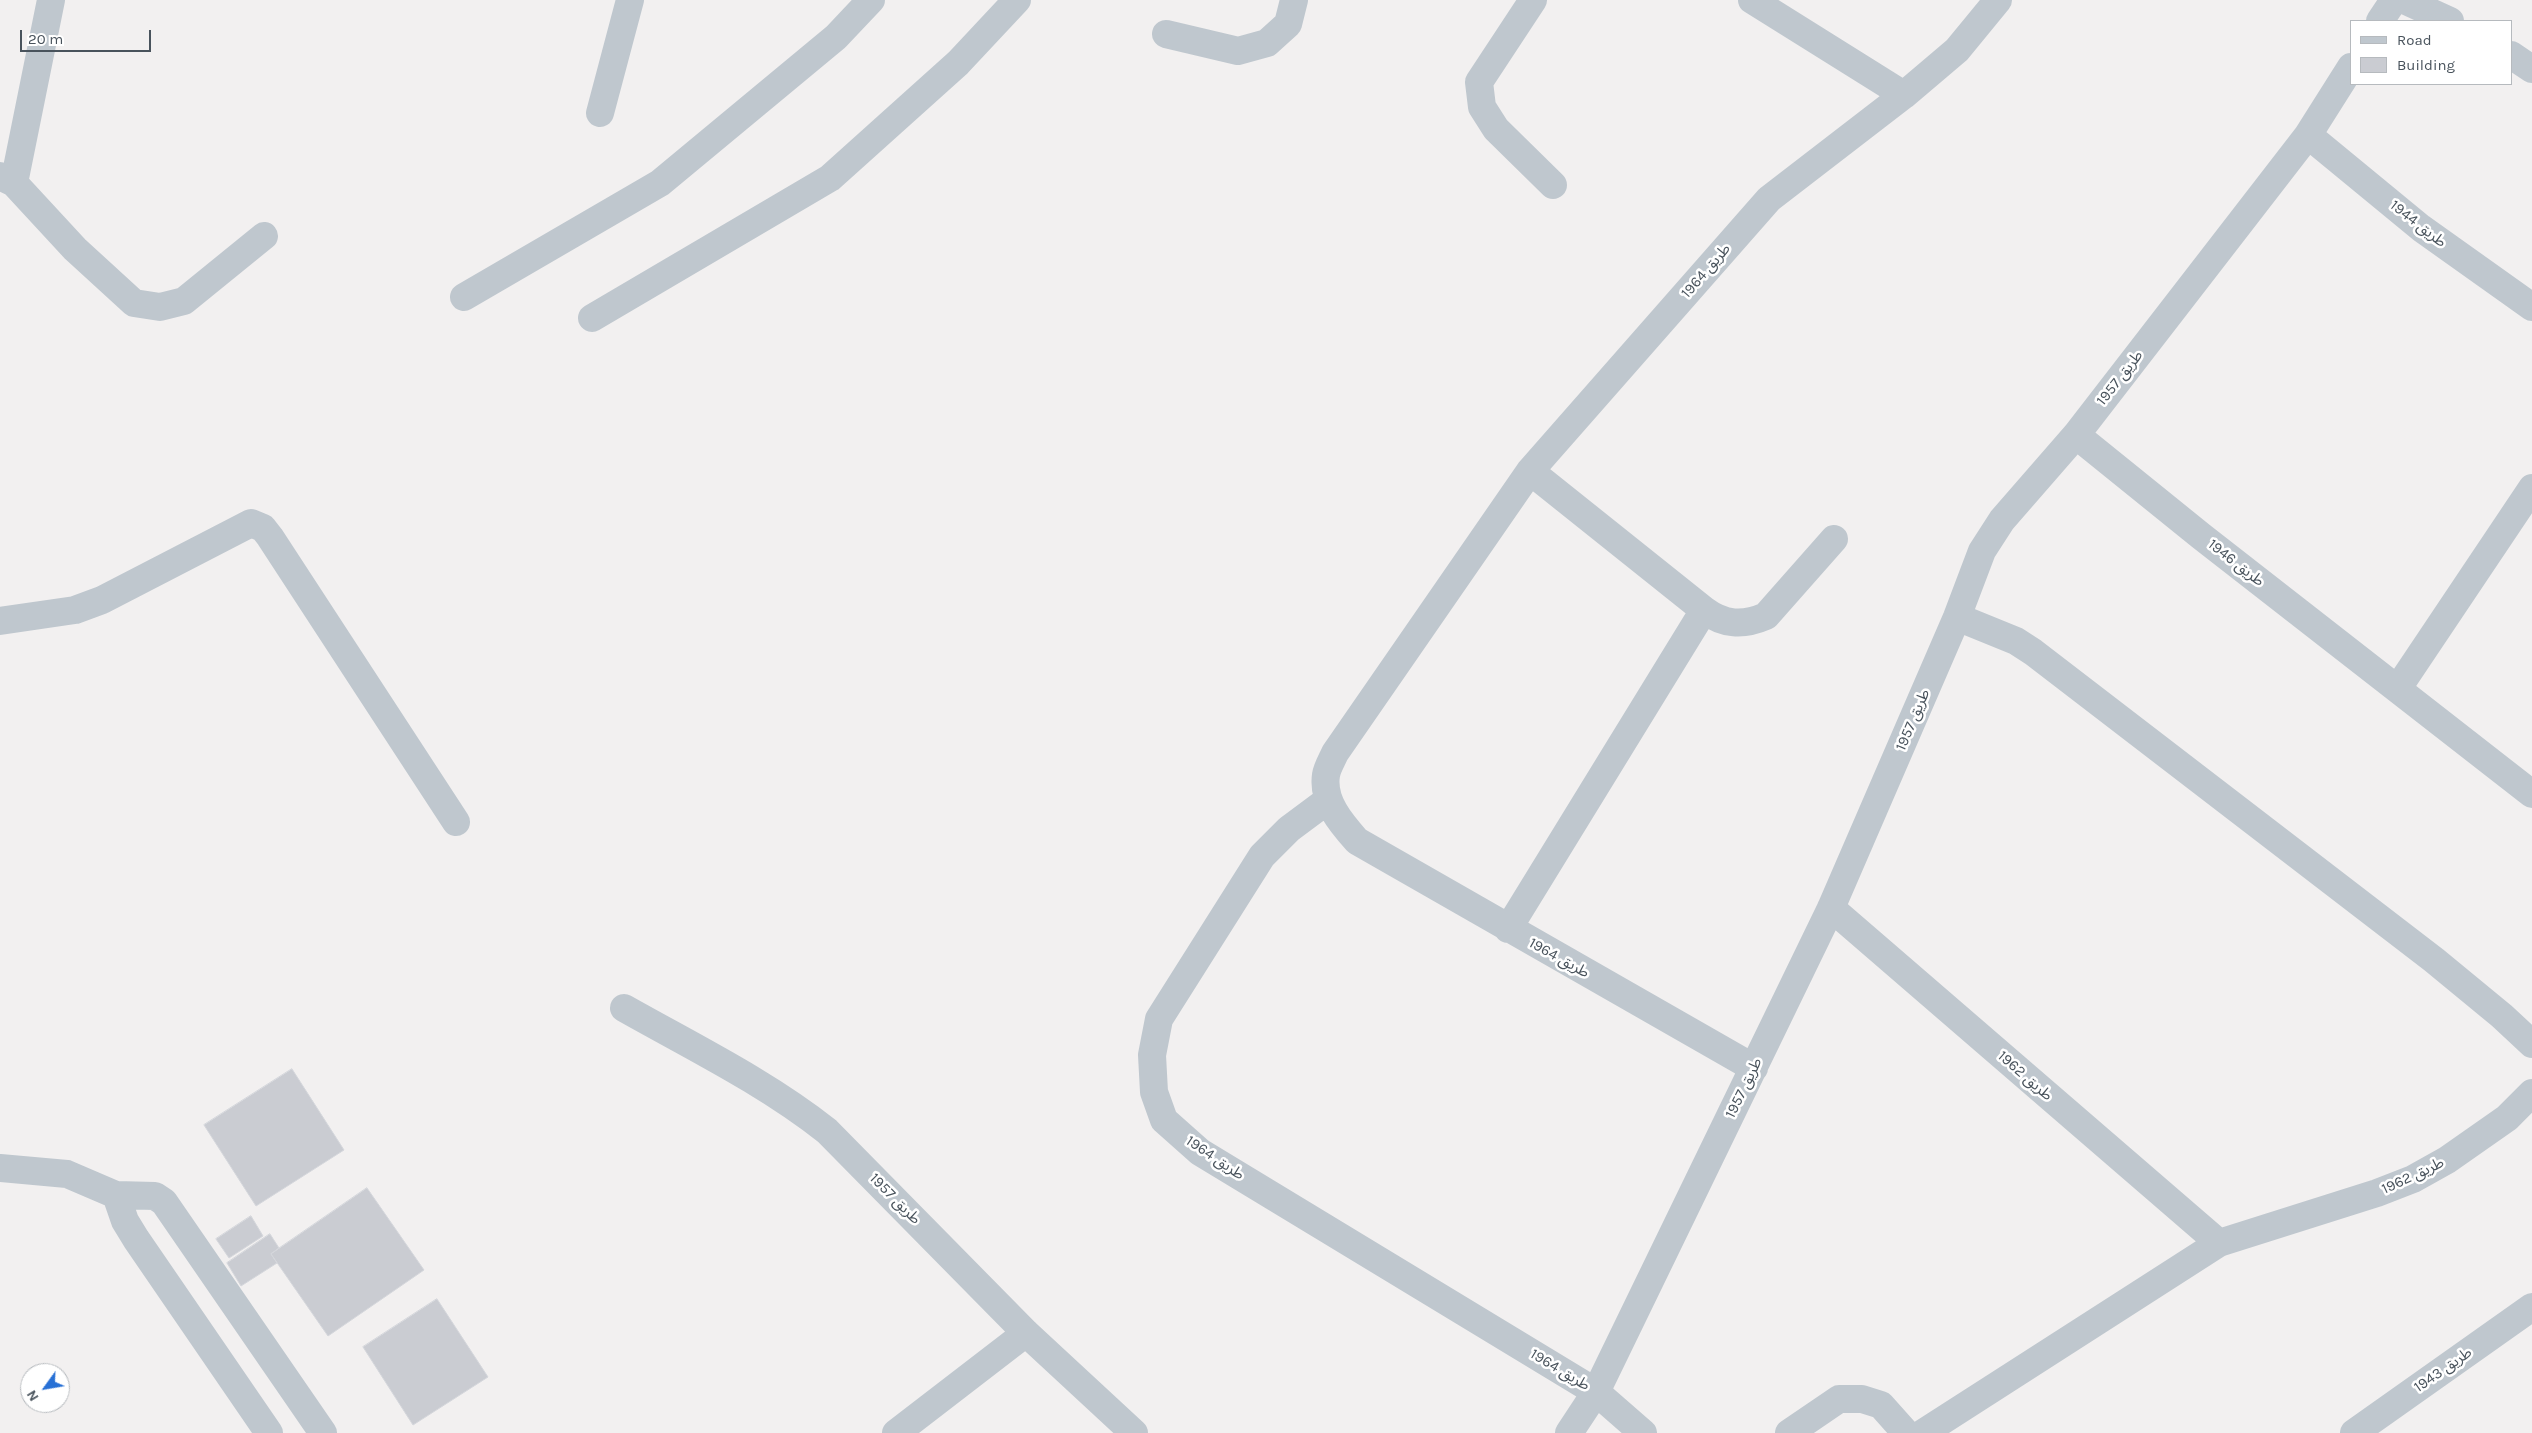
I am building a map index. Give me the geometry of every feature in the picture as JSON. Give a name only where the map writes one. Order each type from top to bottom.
[{"type":"street","points":[[51,0],[7,179],[75,248],[134,303],[160,307],[184,301],[264,236]]},
{"type":"street","points":[[600,113],[630,0]]},
{"type":"street","points":[[464,297],[660,183],[836,37],[871,0]]},
{"type":"street","points":[[592,318],[830,178],[958,63],[1017,0]]},
{"type":"street","points":[[1166,34],[1238,51],[1267,43],[1288,24],[1294,0]]},
{"type":"street","points":[[1533,0],[1479,82],[1482,107],[1496,129],[1553,186]]},
{"type":"street","points":[[1752,0],[1904,95]]},
{"type":"street","name":"طريق 1964","points":[[1754,1068],[1508,929],[1357,840],[1341,823],[1328,800],[1326,776],[1335,753],[1530,471],[1769,199],[1904,95],[1957,50],[1998,0]]},
{"type":"street","points":[[2381,20],[2394,0]]},
{"type":"street","points":[[2404,0],[2448,20]]},
{"type":"street","points":[[2512,56],[2532,69]]},
{"type":"street","name":"طريق 1957","points":[[1568,1433],[1596,1392],[1832,908],[1957,617],[1982,551],[1991,536],[2076,435],[2308,135],[2350,70]]},
{"type":"street","name":"طريق 1944","points":[[2308,135],[2421,228],[2532,307]]},
{"type":"street","name":"طريق 1946","points":[[2076,435],[2201,536],[2532,794]]},
{"type":"street","points":[[1530,471],[1704,610],[1727,623],[1747,623],[1766,616],[1834,538]]},
{"type":"street","points":[[2398,688],[2532,488]]},
{"type":"street","points":[[0,621],[75,610],[102,600],[251,523],[263,528],[456,822]]},
{"type":"street","points":[[1508,929],[1704,610]]},
{"type":"street","points":[[1957,617],[2016,641],[2033,652],[2434,960],[2532,1044]]},
{"type":"street","name":"طريق 1964","points":[[1328,800],[1289,829],[1262,856],[1160,1019],[1152,1055],[1154,1092],[1164,1120],[1200,1152],[1596,1392],[1643,1433]]},
{"type":"street","name":"طريق 1962","points":[[1832,908],[2219,1243]]},
{"type":"street","name":"طريق 1957","points":[[624,1008],[794,1104],[827,1131],[1026,1332],[1134,1433]]},
{"type":"street","name":"طريق 1962","points":[[1923,1433],[2219,1243],[2377,1193],[2413,1179],[2448,1160],[2507,1118],[2532,1093]]},
{"type":"street","points":[[0,1168],[67,1174],[116,1195],[155,1196],[164,1202],[323,1433]]},
{"type":"street","points":[[116,1195],[125,1221],[136,1239],[269,1433]]},
{"type":"street","name":"طريق 1943","points":[[2354,1433],[2532,1306]]},
{"type":"street","points":[[896,1433],[1026,1332]]},
{"type":"street","points":[[1789,1433],[1839,1399],[1854,1399],[1880,1405],[1906,1433]]},
{"type":"building","points":[[292,1069],[344,1150],[256,1206],[204,1125]]},
{"type":"building","points":[[367,1188],[424,1270],[328,1336],[271,1254]]},
{"type":"building","points":[[251,1216],[263,1236],[229,1258],[216,1239]]},
{"type":"building","points":[[270,1234],[279,1248],[271,1254],[277,1263],[241,1286],[227,1263]]},
{"type":"building","points":[[437,1299],[488,1377],[413,1425],[363,1347]]}]
